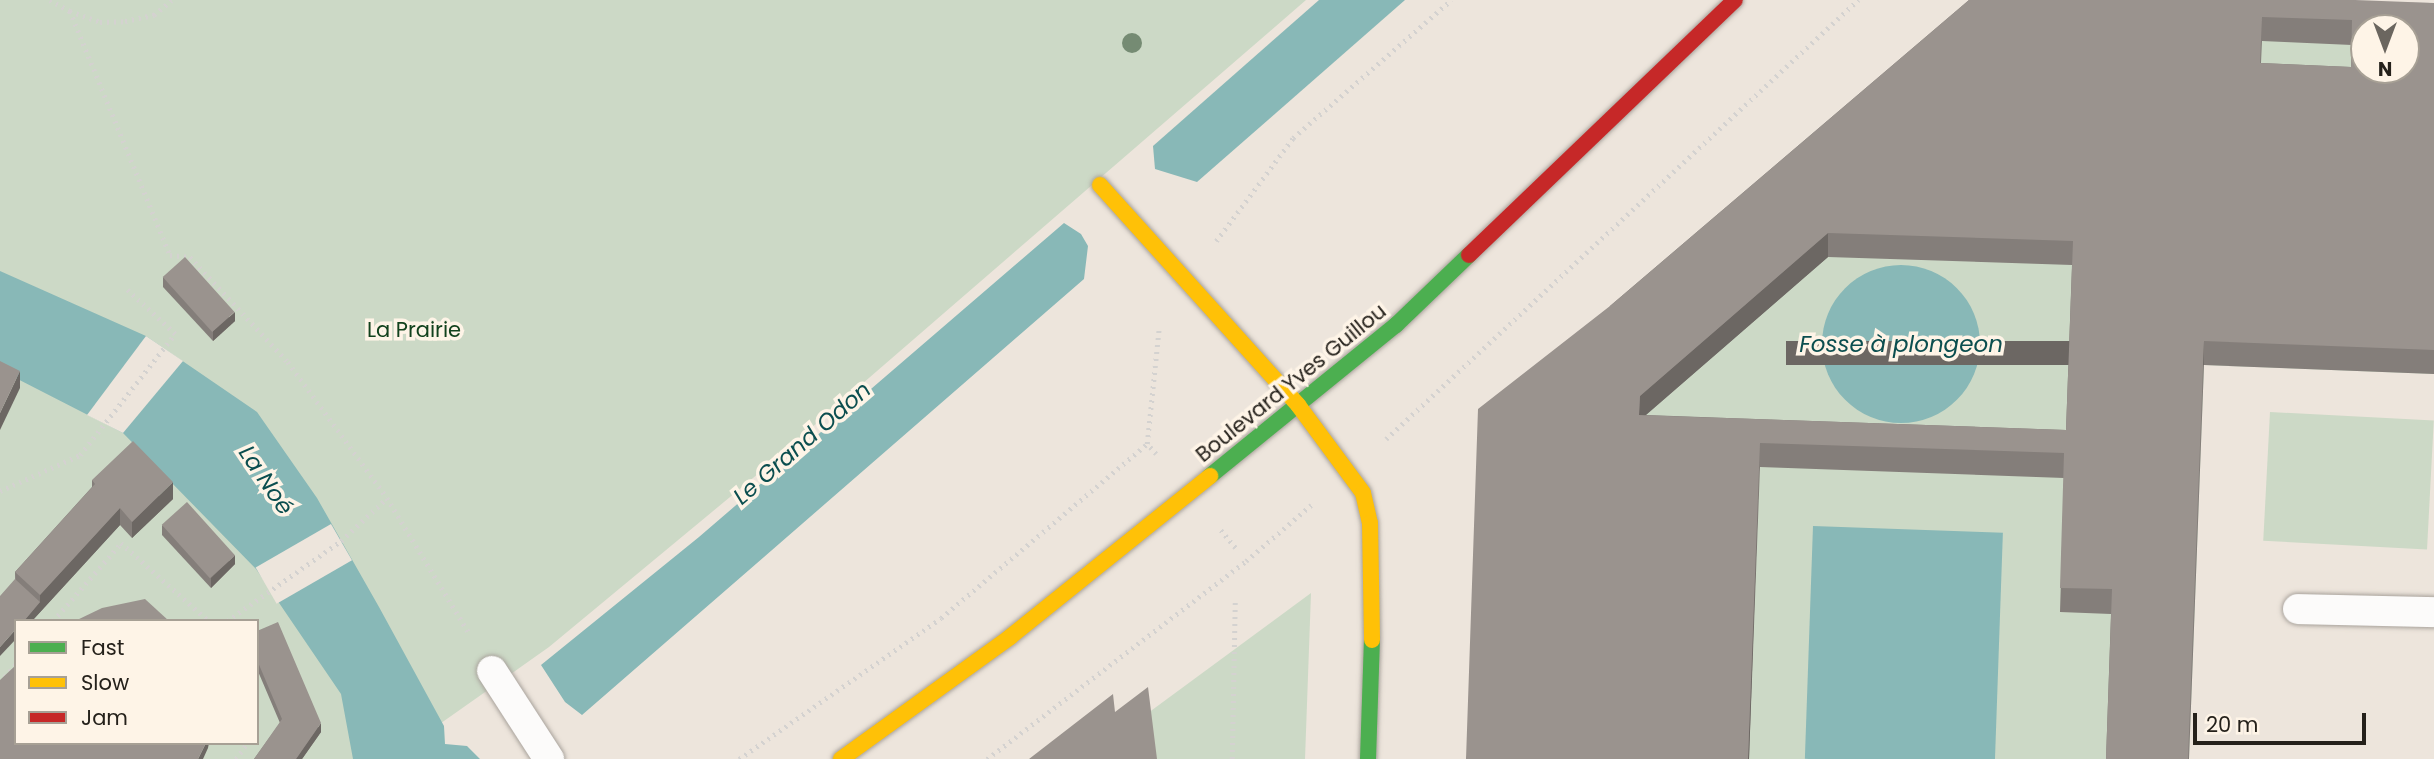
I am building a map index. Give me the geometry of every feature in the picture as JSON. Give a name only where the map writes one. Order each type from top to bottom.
[{"type":"main road","name":"Boulevard Yves Guillou","points":[[841,759],[1010,637],[1396,325],[1735,0]]},
{"type":"main road","points":[[1100,186],[1298,405],[1363,493],[1370,523],[1373,615],[1368,759]]},
{"type":"lane","points":[[2298,609],[2434,612]]},
{"type":"lane","points":[[497,678],[548,758]]},
{"type":"path","points":[[50,0],[69,11],[100,22],[125,22],[154,15],[172,0]]},
{"type":"path","points":[[1210,250],[1293,138],[1451,0]]},
{"type":"path","points":[[1381,444],[1858,0]]},
{"type":"path","points":[[69,11],[170,255],[190,257],[288,362],[387,498],[497,678]]},
{"type":"path","points":[[0,491],[80,454],[175,334],[124,287]]},
{"type":"path","points":[[1159,457],[1147,444],[1148,400],[1161,313]]},
{"type":"path","points":[[739,759],[941,618],[1147,444]]},
{"type":"path","points":[[230,619],[341,541],[387,498]]},
{"type":"path","points":[[987,759],[1246,561],[1318,499]]},
{"type":"path","points":[[1218,526],[1236,548]]},
{"type":"path","points":[[55,619],[121,543],[207,619]]},
{"type":"path","points":[[1232,759],[1235,600]]},
{"type":"path","points":[[0,682],[14,666]]},
{"type":"green space","name":"La Prairie","points":[[0,0],[1306,0],[759,473],[549,647],[390,759],[0,759]]},
{"type":"green space","points":[[1985,10],[2350,24],[2350,84],[2420,84],[2420,26],[2434,27],[2434,374],[2204,365],[2189,759],[1467,759],[1478,433]]},
{"type":"green space","points":[[2270,412],[2434,421],[2427,549],[2263,541]]},
{"type":"green space","points":[[1311,593],[1305,759],[1153,759],[1148,713]]},
{"type":"water","points":[[1319,0],[1405,0],[1197,182],[1155,169],[1153,146]]},
{"type":"water","points":[[1064,223],[1081,234],[1088,246],[1084,279],[582,715],[565,702],[541,665],[699,537]]},
{"type":"water","name":"Fosse à plongeon","points":[[1901,265],[1931,271],[1957,288],[1974,314],[1980,344],[1974,374],[1957,400],[1931,417],[1901,423],[1871,417],[1845,400],[1828,374],[1822,344],[1828,314],[1845,288],[1871,271]]},
{"type":"water","name":"La Noé","points":[[0,271],[146,336],[257,412],[317,498],[379,607],[444,726],[445,744],[467,746],[480,759],[353,759],[341,694],[256,569],[123,433],[0,370]]},
{"type":"water","points":[[1813,526],[2003,533],[1995,759],[1805,759]]},
{"type":"pier","points":[[146,336],[183,361],[123,433],[87,415]]},
{"type":"pier","points":[[331,524],[352,560],[277,604],[256,568]]},
{"type":"building","points":[[1969,0],[2355,0],[2434,3],[2434,350],[2204,341],[2188,759],[2106,759],[2112,589],[2060,588],[2064,453],[1760,443],[1748,759],[1466,759],[1478,409],[1610,306]],"holes":[[[2350,14],[2420,14],[2420,84],[2350,84],[2350,67],[2260,63],[2262,17],[2350,20]],[[1828,233],[2073,241],[2066,430],[1639,415],[1640,396]]]},
{"type":"building","points":[[185,257],[235,312],[212,332],[163,277]]},
{"type":"building","points":[[0,361],[20,371],[0,413]]},
{"type":"building","points":[[133,441],[173,482],[132,522],[120,508],[40,595],[15,572],[95,484],[92,480]]},
{"type":"building","points":[[187,502],[235,556],[210,578],[162,525]]},
{"type":"building","points":[[15,579],[40,602],[26,619],[14,619],[14,631],[0,647],[0,596]]},
{"type":"building","points":[[145,599],[167,619],[79,619],[102,608]]},
{"type":"building","points":[[278,622],[321,723],[296,759],[254,759],[282,719],[259,665],[259,630]]},
{"type":"building","points":[[14,667],[14,745],[205,745],[198,759],[0,759],[0,680]]},
{"type":"building","points":[[1148,687],[1157,759],[1029,759],[1113,694],[1115,712]]},
{"type":"traffic: fast","points":[[1210,476],[1396,325],[1469,255]]},
{"type":"traffic: fast","points":[[1368,759],[1372,640]]},
{"type":"traffic: slow","points":[[1100,185],[1298,405],[1363,493],[1370,523],[1372,640]]},
{"type":"traffic: slow","points":[[841,759],[1010,637],[1210,476]]},
{"type":"traffic: jam","points":[[1469,255],[1735,0]]},
{"type":"water label","name":"Le Grand Odon","points":[[802,443]]}]
